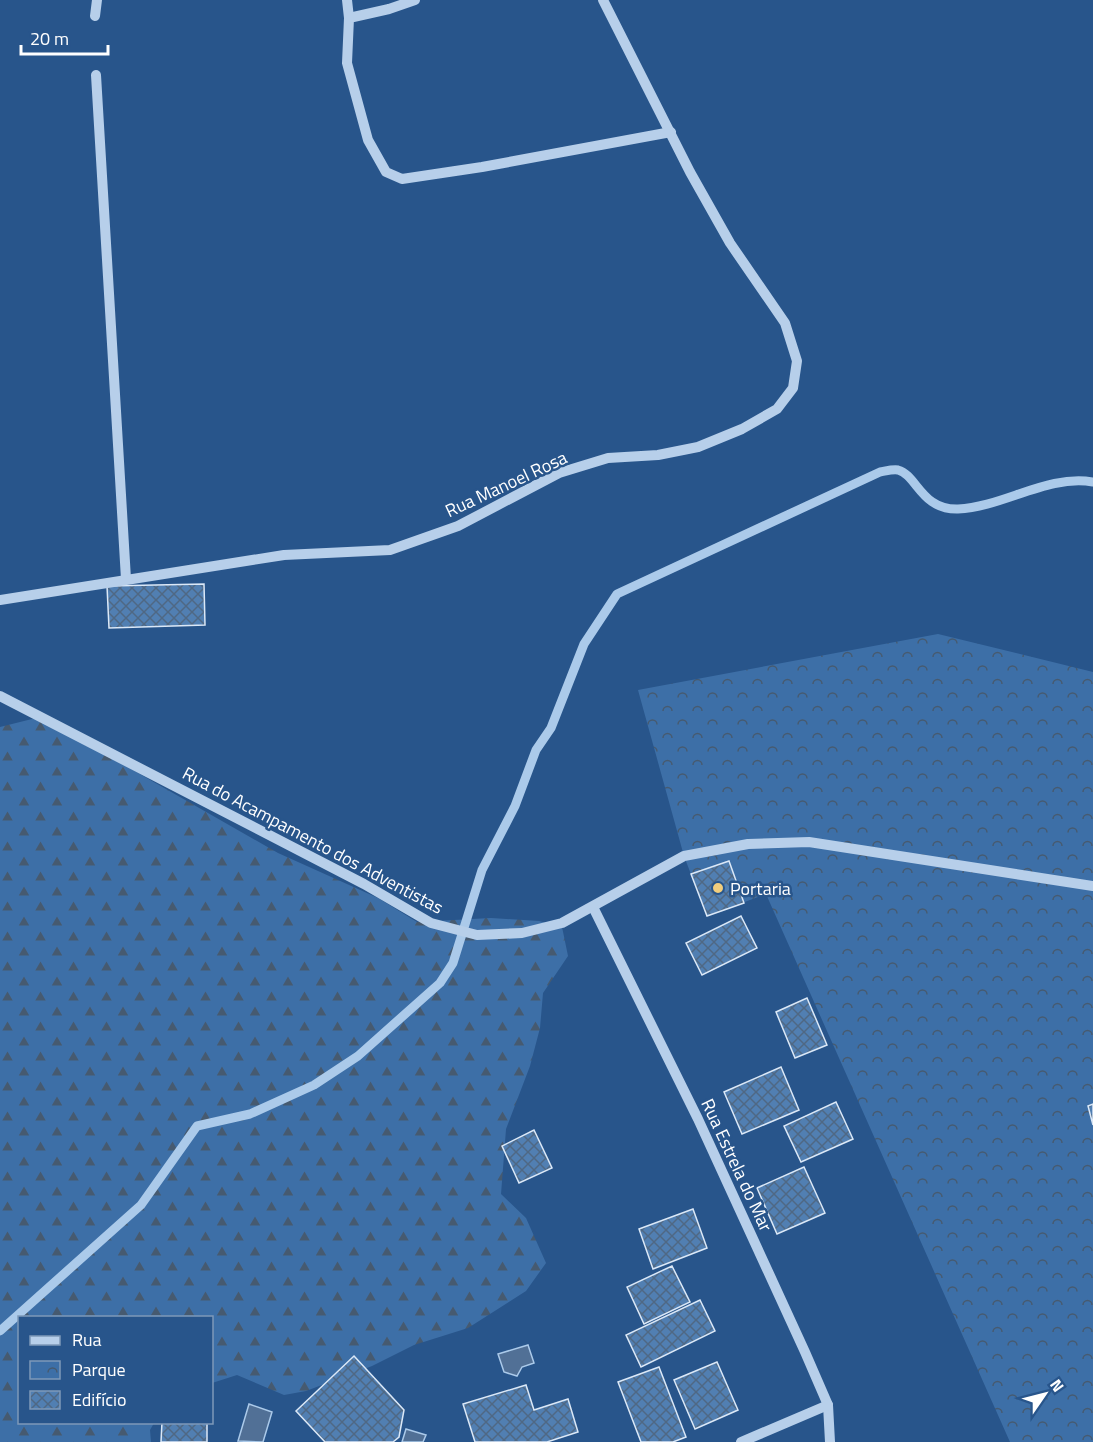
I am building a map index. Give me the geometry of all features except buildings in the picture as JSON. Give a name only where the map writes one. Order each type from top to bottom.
[{"type":"street","points":[[95,16],[97,0]]},
{"type":"street","points":[[347,0],[349,18],[347,63],[368,140],[386,172],[402,179],[482,167],[671,132]]},
{"type":"street","points":[[349,18],[389,9],[415,0]]},
{"type":"street","name":"Rua Manoel Rosa","points":[[0,600],[284,555],[390,550],[458,526],[560,472],[608,458],[658,455],[698,447],[742,429],[777,409],[793,388],[797,361],[785,323],[730,243],[690,172],[603,0]]},
{"type":"street","points":[[96,75],[126,579]]},
{"type":"street","name":"Rua do Acampamento dos Adventistas","points":[[0,696],[354,879],[431,923],[477,935],[522,933],[562,923],[684,856],[748,844],[809,842],[1093,886]]},
{"type":"street","name":"Rua Estrela do Mar","points":[[593,908],[698,1119],[828,1405],[830,1442]]},
{"type":"street","points":[[741,1442],[828,1405]]},
{"type":"green space","points":[[938,634],[1093,672],[1093,1442],[1010,1442],[766,894],[707,916],[684,856],[638,690]]},
{"type":"green space","points":[[40,717],[278,853],[378,898],[417,922],[491,918],[539,921],[562,927],[568,956],[543,993],[540,1028],[530,1066],[506,1129],[501,1194],[526,1218],[546,1263],[526,1291],[468,1328],[414,1345],[372,1366],[306,1391],[284,1395],[237,1375],[213,1383],[213,1316],[18,1316],[18,1424],[153,1424],[150,1430],[151,1442],[0,1442],[0,727]]},
{"type":"shaded area","points":[[528,1345],[534,1363],[522,1367],[517,1376],[504,1372],[498,1354]]},
{"type":"shaded area","points":[[249,1404],[272,1412],[263,1442],[238,1441]]},
{"type":"shaded area","points":[[406,1429],[426,1435],[423,1442],[402,1442]]},
{"type":"waterway","points":[[0,1331],[141,1205],[197,1126],[250,1114],[314,1085],[358,1056],[440,983],[453,963],[482,870],[515,806],[536,750],[551,728],[584,644],[617,594],[880,472],[898,470],[905,473],[921,492],[936,504],[958,509],[992,503],[1042,486],[1076,481],[1093,482]]},
{"type":"place","name":"Portaria","points":[[718,888]]}]
